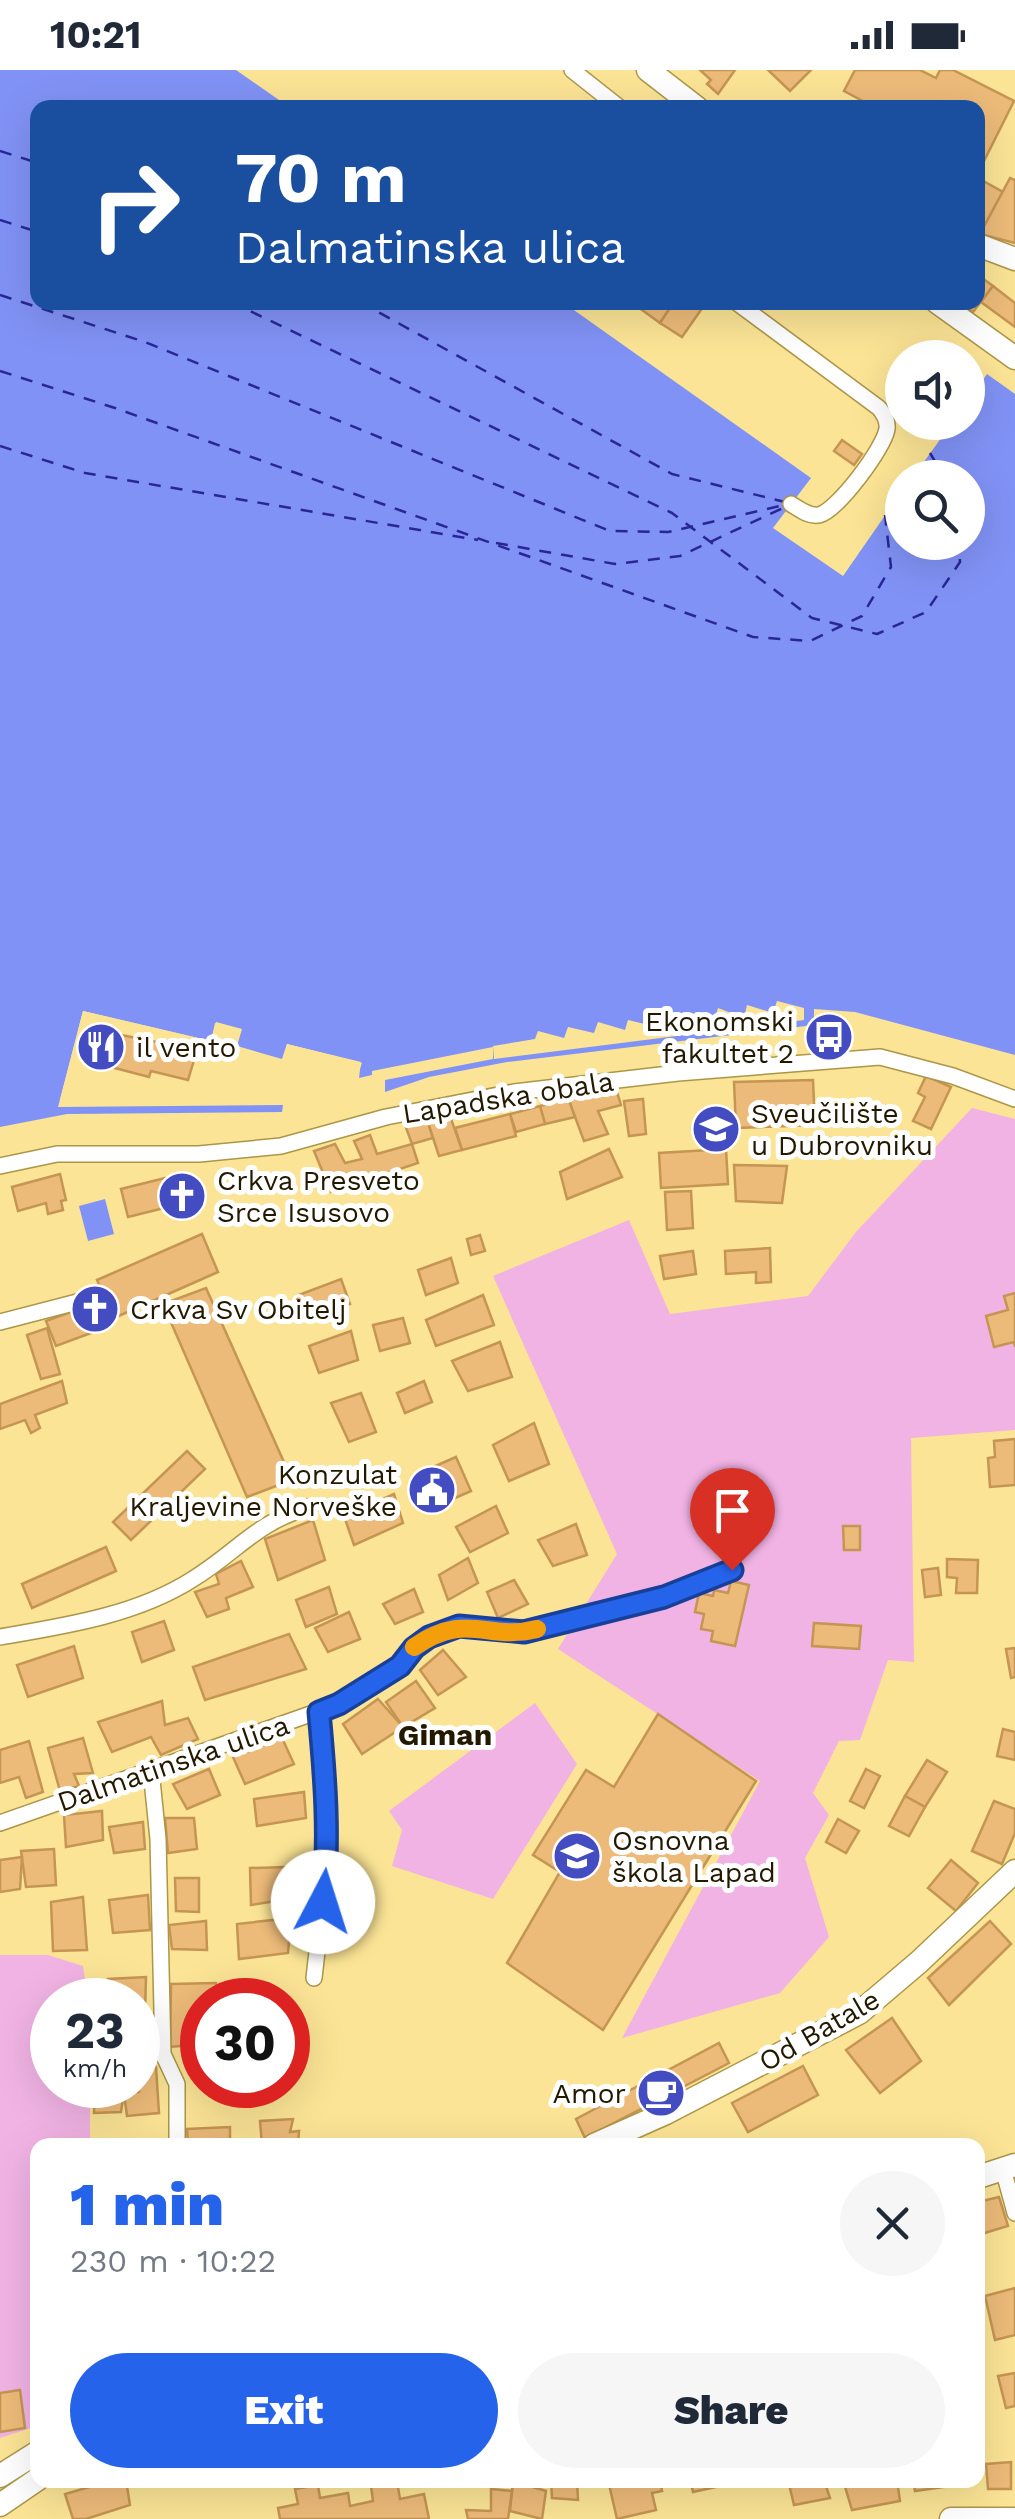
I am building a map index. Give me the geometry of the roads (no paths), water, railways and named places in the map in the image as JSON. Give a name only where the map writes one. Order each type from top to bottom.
[{"type":"main road","points":[[648,70],[688,100]]},
{"type":"main road","points":[[985,248],[1015,259]]},
{"type":"main road","points":[[948,310],[1015,358]]},
{"type":"main road","name":"Od Batale","points":[[610,2138],[858,2014],[1015,1871]]},
{"type":"main road","points":[[2,2474],[30,2457]]},
{"type":"main road","points":[[0,2505],[30,2485]]},
{"type":"main road","points":[[14,2519],[30,2486]]},
{"type":"main road","points":[[950,2519],[1015,2519]]},
{"type":"street","points":[[572,70],[610,100]]},
{"type":"street","points":[[747,310],[880,408],[886,418],[887,430],[880,445],[832,508],[818,515],[807,514],[791,504]]},
{"type":"street","name":"Lapadska obala","points":[[0,1166],[57,1154],[200,1154],[281,1146],[386,1117],[514,1092],[678,1073],[880,1057],[953,1076],[1015,1099]]},
{"type":"street","points":[[0,1322],[85,1300]]},
{"type":"street","points":[[0,1637],[136,1607],[195,1578],[252,1532],[312,1506]]},
{"type":"street","name":"Dalmatinska ulica","points":[[0,1823],[339,1704],[400,1666],[429,1637],[459,1626],[524,1632],[664,1597],[732,1570]]},
{"type":"street","points":[[314,1978],[327,1863],[326,1778],[319,1712]]},
{"type":"street","points":[[151,1770],[158,1838],[163,2054],[177,2084],[177,2138]]},
{"type":"street","points":[[1009,2167],[1015,2214]]},
{"type":"water","points":[[0,70],[236,70],[279,100],[30,100],[30,310],[574,310],[811,478],[773,528],[843,576],[885,515],[885,560],[985,560],[985,460],[925,460],[940,440],[985,440],[987,374],[1015,394],[1015,1055],[855,1012],[814,1009],[814,1025],[507,1062],[429,1077],[385,1092],[385,1080],[493,1059],[493,1047],[372,1071],[372,1075],[359,1078],[361,1062],[287,1044],[282,1060],[236,1046],[241,1029],[215,1023],[211,1041],[83,1011],[58,1107],[283,1105],[282,1112],[67,1114],[0,1127]]},
{"type":"water","points":[[105,1199],[114,1234],[88,1241],[79,1206]]},
{"type":"place","name":"Ekonomski fakultet 2","points":[[829,1037]]},
{"type":"place","name":"il vento","points":[[101,1047]]},
{"type":"place","name":"Sveučilište u Dubrovniku","points":[[716,1129]]},
{"type":"place","name":"Crkva Presveto Srce Isusovo","points":[[182,1196]]},
{"type":"place","name":"Crkva Sv Obitelj","points":[[95,1309]]},
{"type":"place","name":"Konzulat Kraljevine Norveške","points":[[432,1490]]},
{"type":"place","name":"Osnovna škola Lapad","points":[[577,1856]]},
{"type":"place","name":"Amor","points":[[661,2093]]},
{"type":"district","name":"Giman","points":[[445,1735]]}]
